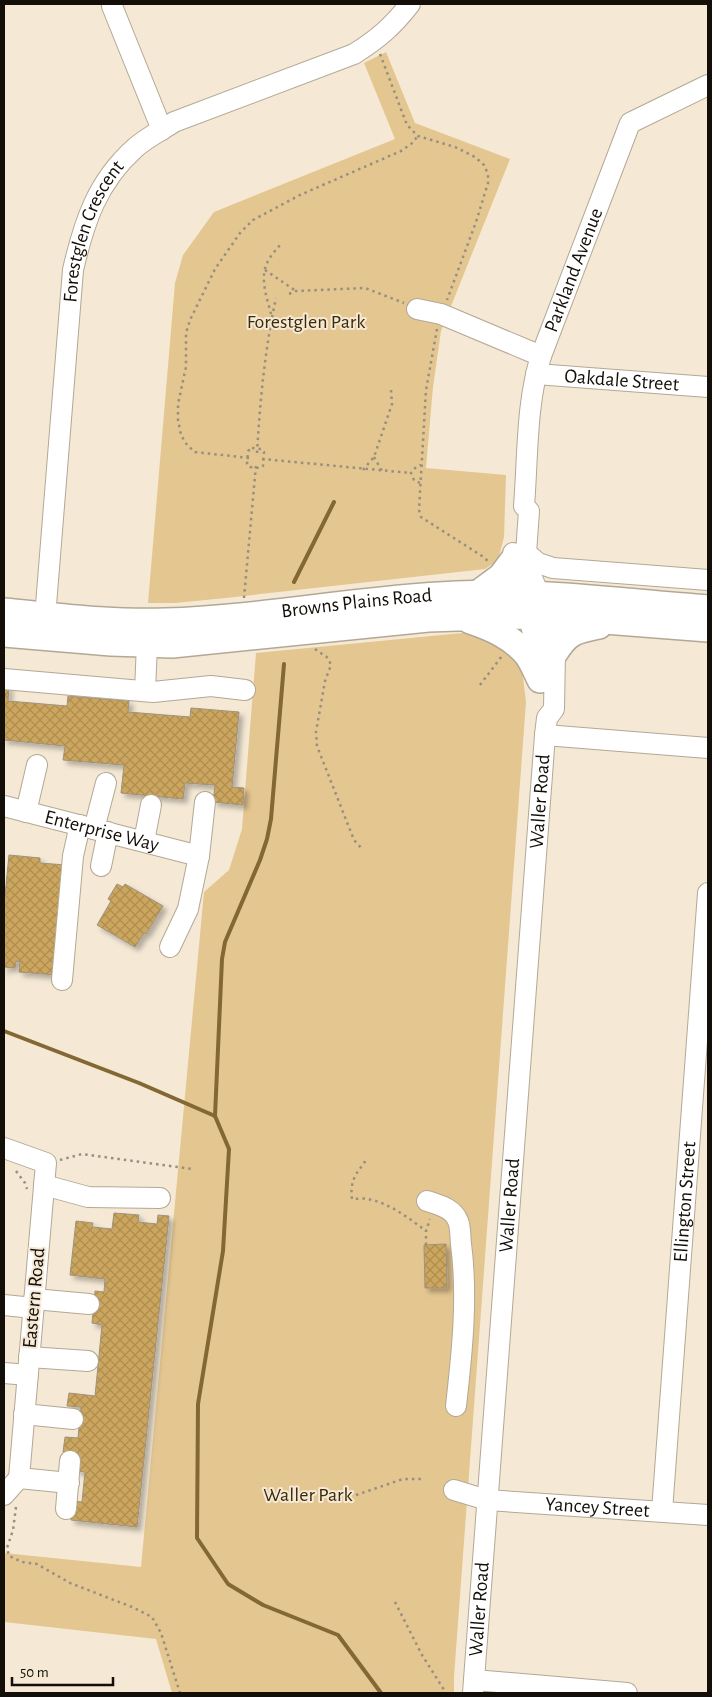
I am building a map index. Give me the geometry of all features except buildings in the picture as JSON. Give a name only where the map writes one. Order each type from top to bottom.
[{"type":"main road","points":[[478,593],[500,576],[520,556]]},
{"type":"main road","name":"Browns Plains Road","points":[[4,634],[45,626],[114,621],[166,621],[426,596],[478,593],[621,622],[708,629]]},
{"type":"main road","name":"Browns Plains Road","points":[[4,611],[45,626],[111,643],[172,644],[458,617],[533,605],[708,608]]},
{"type":"main road","points":[[458,617],[494,629],[513,643],[528,656],[540,680]]},
{"type":"main road","points":[[555,653],[563,640],[572,633],[621,622]]},
{"type":"street","name":"Forestglen Crescent","points":[[45,626],[73,270],[82,230],[94,201],[112,173],[136,147],[174,122],[354,54],[375,41],[394,25],[410,4]]},
{"type":"street","points":[[112,6],[162,130]]},
{"type":"street","name":"Parkland Avenue","points":[[533,605],[514,574],[520,556],[518,511],[524,506],[532,396],[539,365],[630,123],[708,85]]},
{"type":"street","name":"Oakdale Street","points":[[417,309],[442,314],[539,365],[708,388]]},
{"type":"street","points":[[520,556],[543,566],[708,580]]},
{"type":"street","name":"Waller Road","points":[[533,605],[555,653],[554,709],[546,727]]},
{"type":"street","name":"Waller Road","points":[[474,1686],[546,727],[542,708],[533,605]]},
{"type":"street","points":[[145,691],[147,644]]},
{"type":"street","points":[[4,679],[154,692],[211,686],[245,690]]},
{"type":"street","points":[[546,727],[708,748]]},
{"type":"street","points":[[26,812],[37,765]]},
{"type":"street","points":[[62,980],[73,856],[94,829],[106,783]]},
{"type":"street","points":[[170,947],[188,909],[200,856],[205,802]]},
{"type":"street","points":[[144,841],[151,805]]},
{"type":"street","name":"Enterprise Way","points":[[4,806],[200,856]]},
{"type":"street","points":[[94,829],[101,866]]},
{"type":"street","name":"Ellington Street","points":[[662,1511],[708,893]]},
{"type":"street","points":[[4,1148],[46,1163]]},
{"type":"street","name":"Eastern Road","points":[[14,1468],[24,1414],[46,1163]]},
{"type":"street","points":[[44,1186],[88,1197],[160,1198]]},
{"type":"street","points":[[431,1202],[443,1206],[452,1212],[458,1222],[464,1268],[461,1362],[456,1406]]},
{"type":"street","points":[[4,1305],[34,1303],[89,1304]]},
{"type":"street","points":[[4,1373],[29,1366],[88,1361]]},
{"type":"street","points":[[24,1414],[73,1419]]},
{"type":"street","points":[[66,1509],[70,1461]]},
{"type":"street","points":[[10,1499],[14,1468],[68,1483]]},
{"type":"street","name":"Yancey Street","points":[[454,1490],[487,1500],[708,1515]]},
{"type":"street","points":[[474,1686],[628,1693]]},
{"type":"path","points":[[248,458],[195,452],[184,440],[178,420],[178,404],[186,367],[186,333],[190,320],[215,269],[240,234],[253,220],[300,195],[401,151],[418,136]]},
{"type":"path","points":[[272,316],[265,292],[265,270],[267,261],[280,245]]},
{"type":"path","points":[[265,270],[296,291]]},
{"type":"path","points":[[289,294],[296,291],[365,288],[417,309]]},
{"type":"path","points":[[257,453],[260,412],[276,298]]},
{"type":"path","points":[[363,470],[374,457],[392,404],[391,390]]},
{"type":"path","points":[[252,448],[262,449],[264,452],[263,466],[250,467],[247,464],[248,458],[248,451],[252,448]]},
{"type":"path","points":[[374,457],[382,471]]},
{"type":"path","points":[[263,459],[363,470],[411,473]]},
{"type":"path","points":[[411,473],[416,467],[421,465]]},
{"type":"path","points":[[244,598],[256,466]]},
{"type":"path","points":[[411,473],[414,480],[420,483]]},
{"type":"path","points":[[309,646],[331,662],[325,681],[316,732],[317,746],[354,840],[363,850]]},
{"type":"path","points":[[480,685],[496,664]]},
{"type":"path","points":[[46,1163],[82,1154],[192,1169]]},
{"type":"path","points":[[365,1160],[364,1164],[356,1172],[353,1181],[351,1189],[352,1199],[367,1198],[388,1206],[426,1231]]},
{"type":"path","points":[[426,1245],[426,1231],[431,1202]]},
{"type":"path","points":[[356,1495],[403,1479],[422,1479]]},
{"type":"path","points":[[10,1499],[13,1530],[7,1548],[9,1556],[22,1562],[37,1564],[70,1583],[132,1607],[152,1617],[161,1633],[180,1693]]},
{"type":"path","points":[[395,1602],[422,1655],[446,1693]]},
{"type":"green space","name":"Forestglen Park","points":[[386,52],[415,123],[510,159],[441,331],[433,387],[426,468],[506,475],[504,537],[498,560],[485,569],[226,598],[175,603],[148,603],[175,283],[183,255],[214,212],[395,139],[364,63]]},
{"type":"green space","name":"Waller Park","points":[[462,633],[493,637],[519,663],[526,702],[454,1693],[172,1693],[156,1639],[4,1622],[4,1553],[141,1567],[204,892],[229,870],[242,829],[256,653]]},
{"type":"waterway","points":[[294,582],[334,502]]},
{"type":"waterway","points":[[215,1116],[222,959],[225,942],[267,839],[271,819],[284,664]]},
{"type":"waterway","points":[[4,1031],[139,1083],[215,1116],[229,1149],[223,1251],[198,1404],[197,1538],[228,1584],[263,1605],[338,1635],[381,1693]]}]
